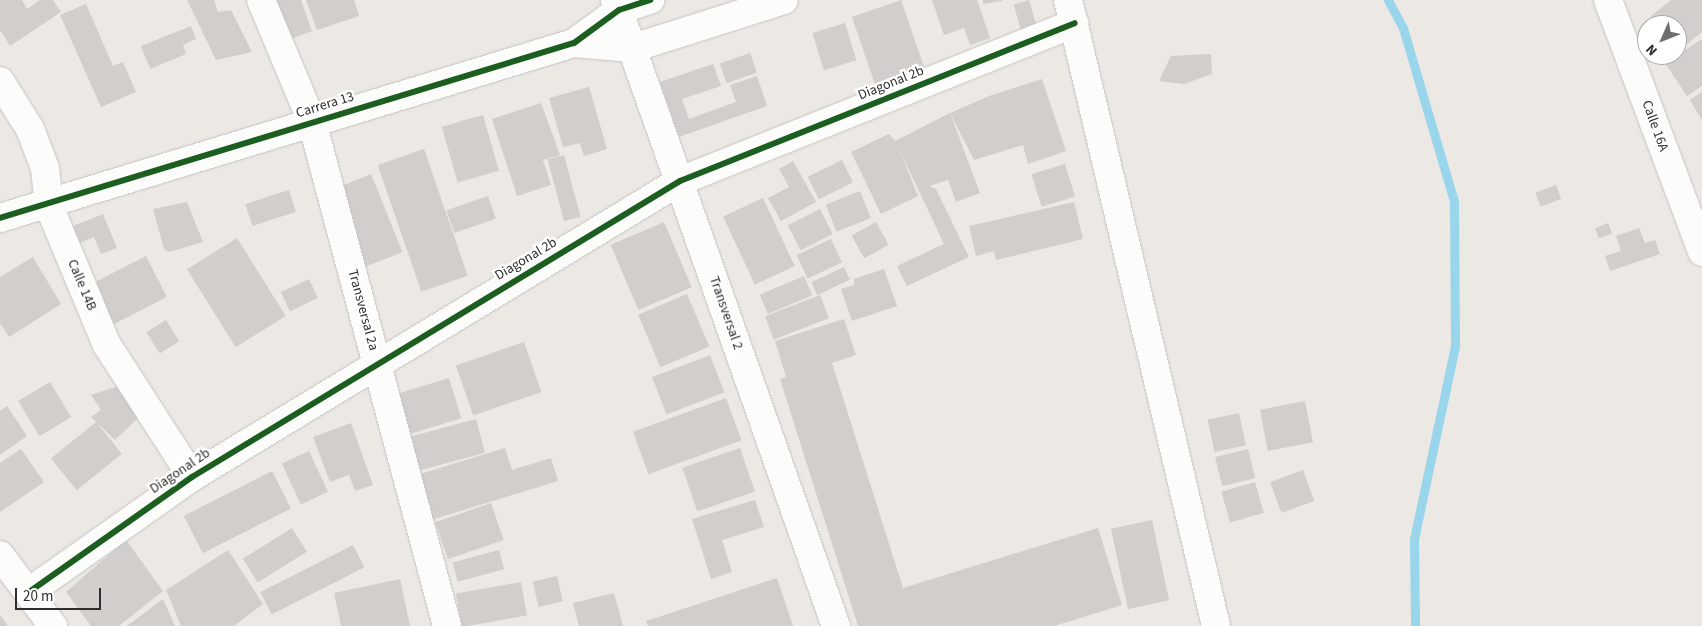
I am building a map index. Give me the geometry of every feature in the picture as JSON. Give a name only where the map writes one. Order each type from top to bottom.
[{"type":"street","name":"Transversal 2a","points":[[261,0],[312,122],[447,626]]},
{"type":"street","name":"Carrera 13","points":[[574,44],[617,5],[650,0]]},
{"type":"street","name":"Carrera 13","points":[[0,218],[48,206],[312,122],[574,44],[633,48],[784,0]]},
{"type":"street","name":"Calle 16A","points":[[1608,0],[1702,252]]},
{"type":"street","name":"Transversal 2","points":[[617,5],[836,626]]},
{"type":"street","name":"Diagonal 2b","points":[[29,592],[192,477],[680,181],[1072,12]]},
{"type":"street","points":[[1072,12],[1216,626]]},
{"type":"street","name":"Calle 14B","points":[[0,81],[33,136],[45,168],[48,206],[108,345],[192,477]]},
{"type":"street","points":[[0,555],[53,626]]},
{"type":"building","points":[[0,0],[22,0],[27,9],[40,0],[53,0],[61,12],[10,46],[0,30]]},
{"type":"building","points":[[187,0],[214,0],[218,12],[231,10],[252,52],[216,60]]},
{"type":"building","points":[[270,0],[301,0],[312,31],[285,41]]},
{"type":"building","points":[[306,0],[354,0],[359,16],[317,30]]},
{"type":"building","points":[[901,0],[925,71],[876,88],[852,17]]},
{"type":"building","points":[[932,0],[977,0],[990,38],[970,45],[964,28],[944,35]]},
{"type":"building","points":[[983,0],[1002,0],[1002,1],[983,4]]},
{"type":"building","points":[[1029,0],[1036,25],[1021,29],[1014,4]]},
{"type":"building","points":[[1671,0],[1702,0],[1702,32],[1687,44],[1687,15],[1652,15]]},
{"type":"building","points":[[86,4],[113,66],[123,62],[136,92],[101,107],[60,15]]},
{"type":"building","points":[[845,23],[856,60],[824,70],[812,33]]},
{"type":"building","points":[[191,26],[196,39],[183,45],[186,54],[150,69],[141,46]]},
{"type":"building","points":[[1702,39],[1702,86],[1687,96],[1666,65],[1687,65],[1687,49]]},
{"type":"building","points":[[750,53],[757,73],[727,83],[720,63]]},
{"type":"building","points":[[1211,54],[1212,74],[1184,84],[1159,81],[1171,56]]},
{"type":"building","points":[[713,64],[721,86],[682,99],[689,119],[736,102],[730,85],[757,76],[767,106],[679,137],[660,82]]},
{"type":"building","points":[[1042,79],[1066,151],[1028,164],[1023,145],[974,160],[950,113],[989,96]]},
{"type":"building","points":[[589,87],[607,149],[584,156],[580,143],[563,147],[549,98]]},
{"type":"building","points":[[1702,92],[1702,120],[1690,100]]},
{"type":"building","points":[[541,103],[560,155],[543,160],[551,185],[517,196],[492,119]]},
{"type":"building","points":[[950,113],[980,193],[956,202],[948,180],[929,186],[936,189],[969,257],[907,286],[897,266],[944,244],[900,151],[918,196],[881,214],[851,152],[889,134],[895,141]]},
{"type":"building","points":[[483,115],[499,171],[458,183],[442,127]]},
{"type":"building","points":[[424,149],[468,276],[421,292],[378,165]]},
{"type":"building","points":[[564,155],[581,217],[564,221],[548,159]]},
{"type":"building","points":[[842,160],[853,182],[819,199],[808,177]]},
{"type":"building","points":[[793,161],[816,202],[781,221],[768,198],[789,187],[779,169]]},
{"type":"building","points":[[1065,164],[1075,197],[1041,207],[1032,174]]},
{"type":"building","points":[[371,174],[402,252],[358,270],[326,192]]},
{"type":"building","points":[[1556,185],[1561,199],[1540,207],[1535,193]]},
{"type":"building","points":[[289,190],[296,212],[252,226],[245,204]]},
{"type":"building","points":[[860,191],[871,218],[837,232],[826,205]]},
{"type":"building","points":[[488,196],[496,219],[454,233],[446,210]]},
{"type":"building","points":[[763,198],[795,266],[755,285],[723,217]]},
{"type":"building","points":[[187,202],[203,242],[169,252],[164,249],[153,209]]},
{"type":"building","points":[[1074,202],[1083,239],[996,260],[994,251],[976,256],[969,226]]},
{"type":"building","points":[[820,209],[833,234],[801,250],[788,225]]},
{"type":"building","points":[[103,214],[117,248],[101,254],[94,237],[74,245],[68,228]]},
{"type":"building","points":[[664,222],[692,287],[638,310],[611,245]]},
{"type":"building","points":[[876,222],[889,245],[864,258],[852,236]]},
{"type":"building","points":[[1608,223],[1612,233],[1599,238],[1595,228]]},
{"type":"building","points":[[1639,228],[1645,243],[1655,240],[1660,254],[1610,271],[1605,256],[1621,251],[1616,236]]},
{"type":"building","points":[[237,238],[286,316],[236,347],[187,269]]},
{"type":"building","points":[[831,239],[842,263],[808,279],[797,255]]},
{"type":"building","points":[[146,256],[167,297],[112,325],[91,284]]},
{"type":"building","points":[[33,257],[61,304],[9,337],[0,323],[0,277]]},
{"type":"building","points":[[844,267],[850,280],[817,295],[811,282]]},
{"type":"building","points":[[884,269],[897,306],[852,321],[841,289],[854,285],[854,279]]},
{"type":"building","points":[[804,276],[812,295],[768,314],[760,295]]},
{"type":"building","points":[[309,279],[318,298],[290,311],[281,292]]},
{"type":"building","points":[[687,294],[709,346],[660,367],[638,315]]},
{"type":"building","points":[[820,295],[829,318],[774,339],[765,316]]},
{"type":"building","points":[[844,319],[856,355],[832,363],[903,588],[1098,528],[1122,605],[1054,626],[858,626],[780,379],[786,377],[775,341]]},
{"type":"building","points":[[166,320],[179,341],[160,353],[146,332]]},
{"type":"building","points":[[524,342],[541,392],[473,416],[456,365]]},
{"type":"building","points":[[710,355],[724,392],[666,415],[652,377]]},
{"type":"building","points":[[449,378],[461,418],[411,434],[398,393]]},
{"type":"building","points":[[50,382],[71,417],[39,436],[18,401]]},
{"type":"building","points":[[119,386],[139,417],[115,440],[91,417],[101,410],[91,395]]},
{"type":"building","points":[[726,398],[741,440],[648,474],[633,432]]},
{"type":"building","points":[[1305,401],[1313,442],[1268,451],[1260,410]]},
{"type":"building","points":[[7,406],[27,436],[0,455],[0,411]]},
{"type":"building","points":[[1239,413],[1246,445],[1215,452],[1208,420]]},
{"type":"building","points":[[476,419],[485,453],[416,471],[407,437]]},
{"type":"building","points":[[96,422],[122,454],[77,490],[51,459]]},
{"type":"building","points":[[351,423],[373,485],[355,491],[349,475],[330,482],[313,437]]},
{"type":"building","points":[[505,448],[512,470],[551,458],[558,481],[431,520],[417,475]]},
{"type":"building","points":[[740,448],[755,491],[697,511],[682,468]]},
{"type":"building","points":[[21,449],[44,482],[0,512],[0,463]]},
{"type":"building","points":[[1248,449],[1255,478],[1222,486],[1215,457]]},
{"type":"building","points":[[309,451],[328,492],[301,504],[282,464]]},
{"type":"building","points":[[1303,470],[1314,501],[1281,513],[1270,482]]},
{"type":"building","points":[[272,471],[291,508],[203,553],[184,516]]},
{"type":"building","points":[[1255,482],[1264,513],[1230,522],[1221,492]]},
{"type":"building","points":[[755,500],[764,527],[722,540],[732,572],[711,579],[692,519]]},
{"type":"building","points":[[491,503],[504,540],[448,559],[435,522]]},
{"type":"building","points":[[1152,520],[1169,600],[1128,609],[1111,529]]},
{"type":"building","points":[[292,528],[307,552],[258,582],[243,559]]},
{"type":"building","points":[[126,540],[163,591],[119,626],[91,626],[66,592]]},
{"type":"building","points":[[353,545],[364,567],[272,614],[260,592]]},
{"type":"building","points":[[228,550],[263,604],[234,626],[181,626],[166,590]]},
{"type":"building","points":[[499,550],[504,569],[458,582],[453,562]]},
{"type":"building","points":[[557,576],[563,601],[538,607],[533,582]]},
{"type":"building","points":[[777,578],[793,626],[648,626],[646,621]]},
{"type":"building","points":[[400,579],[410,626],[341,626],[334,593]]},
{"type":"building","points":[[521,582],[527,615],[462,626],[456,593]]},
{"type":"building","points":[[614,593],[623,626],[579,626],[573,603]]},
{"type":"building","points":[[163,599],[175,626],[127,626]]},
{"type":"building","points":[[0,615],[8,626],[0,626]]},
{"type":"waterway","points":[[1388,0],[1403,28],[1454,201],[1455,346],[1414,539],[1415,626]]},
{"type":"cycle path","points":[[0,218],[574,43],[619,10],[650,0]]},
{"type":"cycle path","points":[[29,592],[192,477],[680,181],[1075,23]]}]
